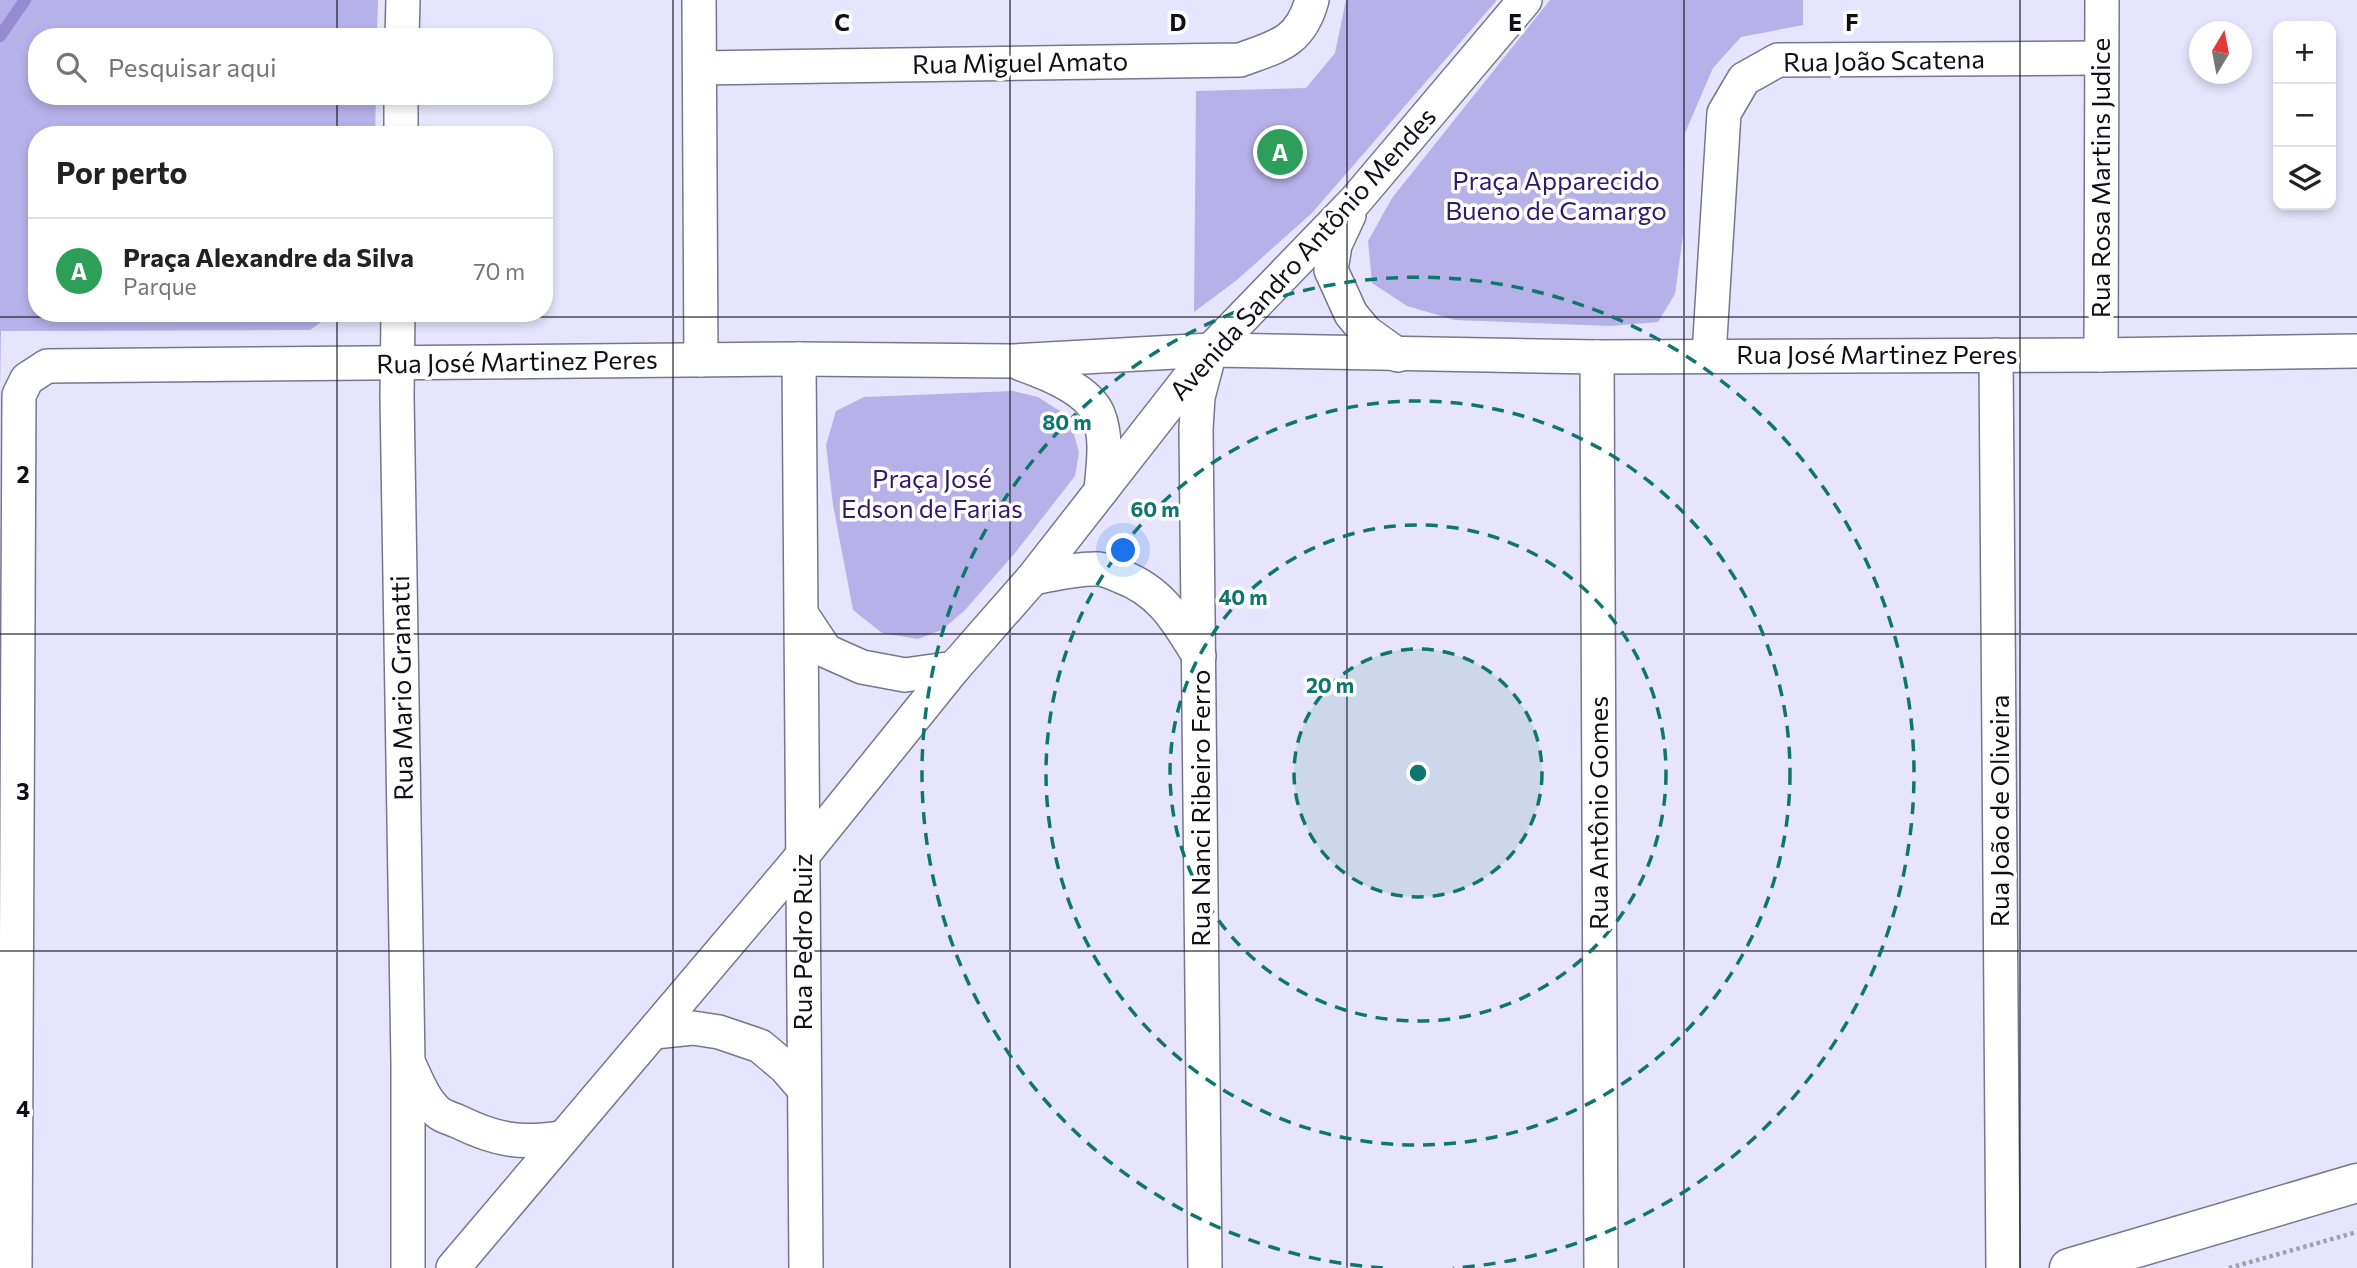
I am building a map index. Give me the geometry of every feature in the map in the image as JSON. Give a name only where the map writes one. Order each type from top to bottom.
[{"type":"main road","points":[[2069,1268],[2357,1183]]},
{"type":"street","points":[[402,28],[403,0]]},
{"type":"street","points":[[699,0],[701,360]]},
{"type":"street","name":"Rua Miguel Amato","points":[[700,68],[1240,60],[1284,44],[1306,20],[1311,0]]},
{"type":"street","name":"Avenida Sandro Antônio Mendes","points":[[453,1268],[803,855],[954,668],[1033,578],[1211,350],[1356,200],[1525,0]]},
{"type":"street","name":"Rua Rosa Martins Judice","points":[[2101,355],[2102,0]]},
{"type":"street","name":"Rua João Scatena","points":[[1709,355],[1724,113],[1744,79],[1778,60],[2100,58]]},
{"type":"street","points":[[401,105],[401,126]]},
{"type":"street","points":[[1356,200],[1335,245],[1331,270],[1351,314],[1366,332],[1398,355]]},
{"type":"street","name":"Rua Mario Granatti","points":[[398,322],[408,1063],[408,1268]]},
{"type":"street","name":"Rua José Martinez Peres","points":[[15,1268],[19,395],[27,379],[47,366],[799,359],[1012,361],[1211,350],[1597,357],[2357,351]]},
{"type":"street","name":"Rua Nanci Ribeiro Ferro","points":[[1205,1268],[1196,429],[1198,397],[1211,350]]},
{"type":"street","name":"Rua João de Oliveira","points":[[1996,355],[2003,1268]]},
{"type":"street","name":"Rua Antônio Gomes","points":[[1597,357],[1601,1268]]},
{"type":"street","name":"Rua Pedro Ruiz","points":[[799,359],[806,1268]]},
{"type":"street","name":"Rua José Martinez Peres","points":[[1012,361],[1062,381],[1097,411],[1102,427],[1104,454],[1101,491]]},
{"type":"street","points":[[1033,578],[1077,569],[1102,569],[1134,581],[1159,598],[1178,621],[1200,658]]},
{"type":"street","points":[[802,615],[826,651],[862,667],[905,674],[954,668]]},
{"type":"street","points":[[654,1032],[693,1028],[719,1032],[760,1046],[785,1067],[804,1089]]},
{"type":"street","name":"Rua Mario Granatti","points":[[408,1063],[424,1094],[438,1113],[480,1133],[507,1140],[531,1142],[561,1138]]},
{"type":"path","points":[[2230,1268],[2357,1232]]},
{"type":"green space","points":[[0,0],[378,0],[377,28],[28,28],[28,105],[376,105],[375,126],[28,126],[28,322],[321,322],[310,330],[1,331],[0,392]]},
{"type":"green space","points":[[1346,0],[1497,0],[1312,213],[1237,280],[1194,312],[1196,91],[1306,88],[1335,53]]},
{"type":"green space","name":"Praça Apparecido Bueno de Camargo","points":[[1550,0],[1803,0],[1803,25],[1741,37],[1713,68],[1685,133],[1683,236],[1675,294],[1658,322],[1610,326],[1455,320],[1407,306],[1372,283],[1368,241],[1392,198]]},
{"type":"green space","name":"Praça José Edson de Farias","points":[[1013,391],[1038,397],[1069,417],[1079,452],[1075,476],[1015,553],[965,610],[942,630],[918,639],[882,633],[853,610],[833,505],[826,445],[836,411],[864,397]]},
{"type":"waterway","points":[[0,36],[25,0]]},
{"type":"place","name":"Praça Alexandre da Silva","points":[[1280,152]]}]
